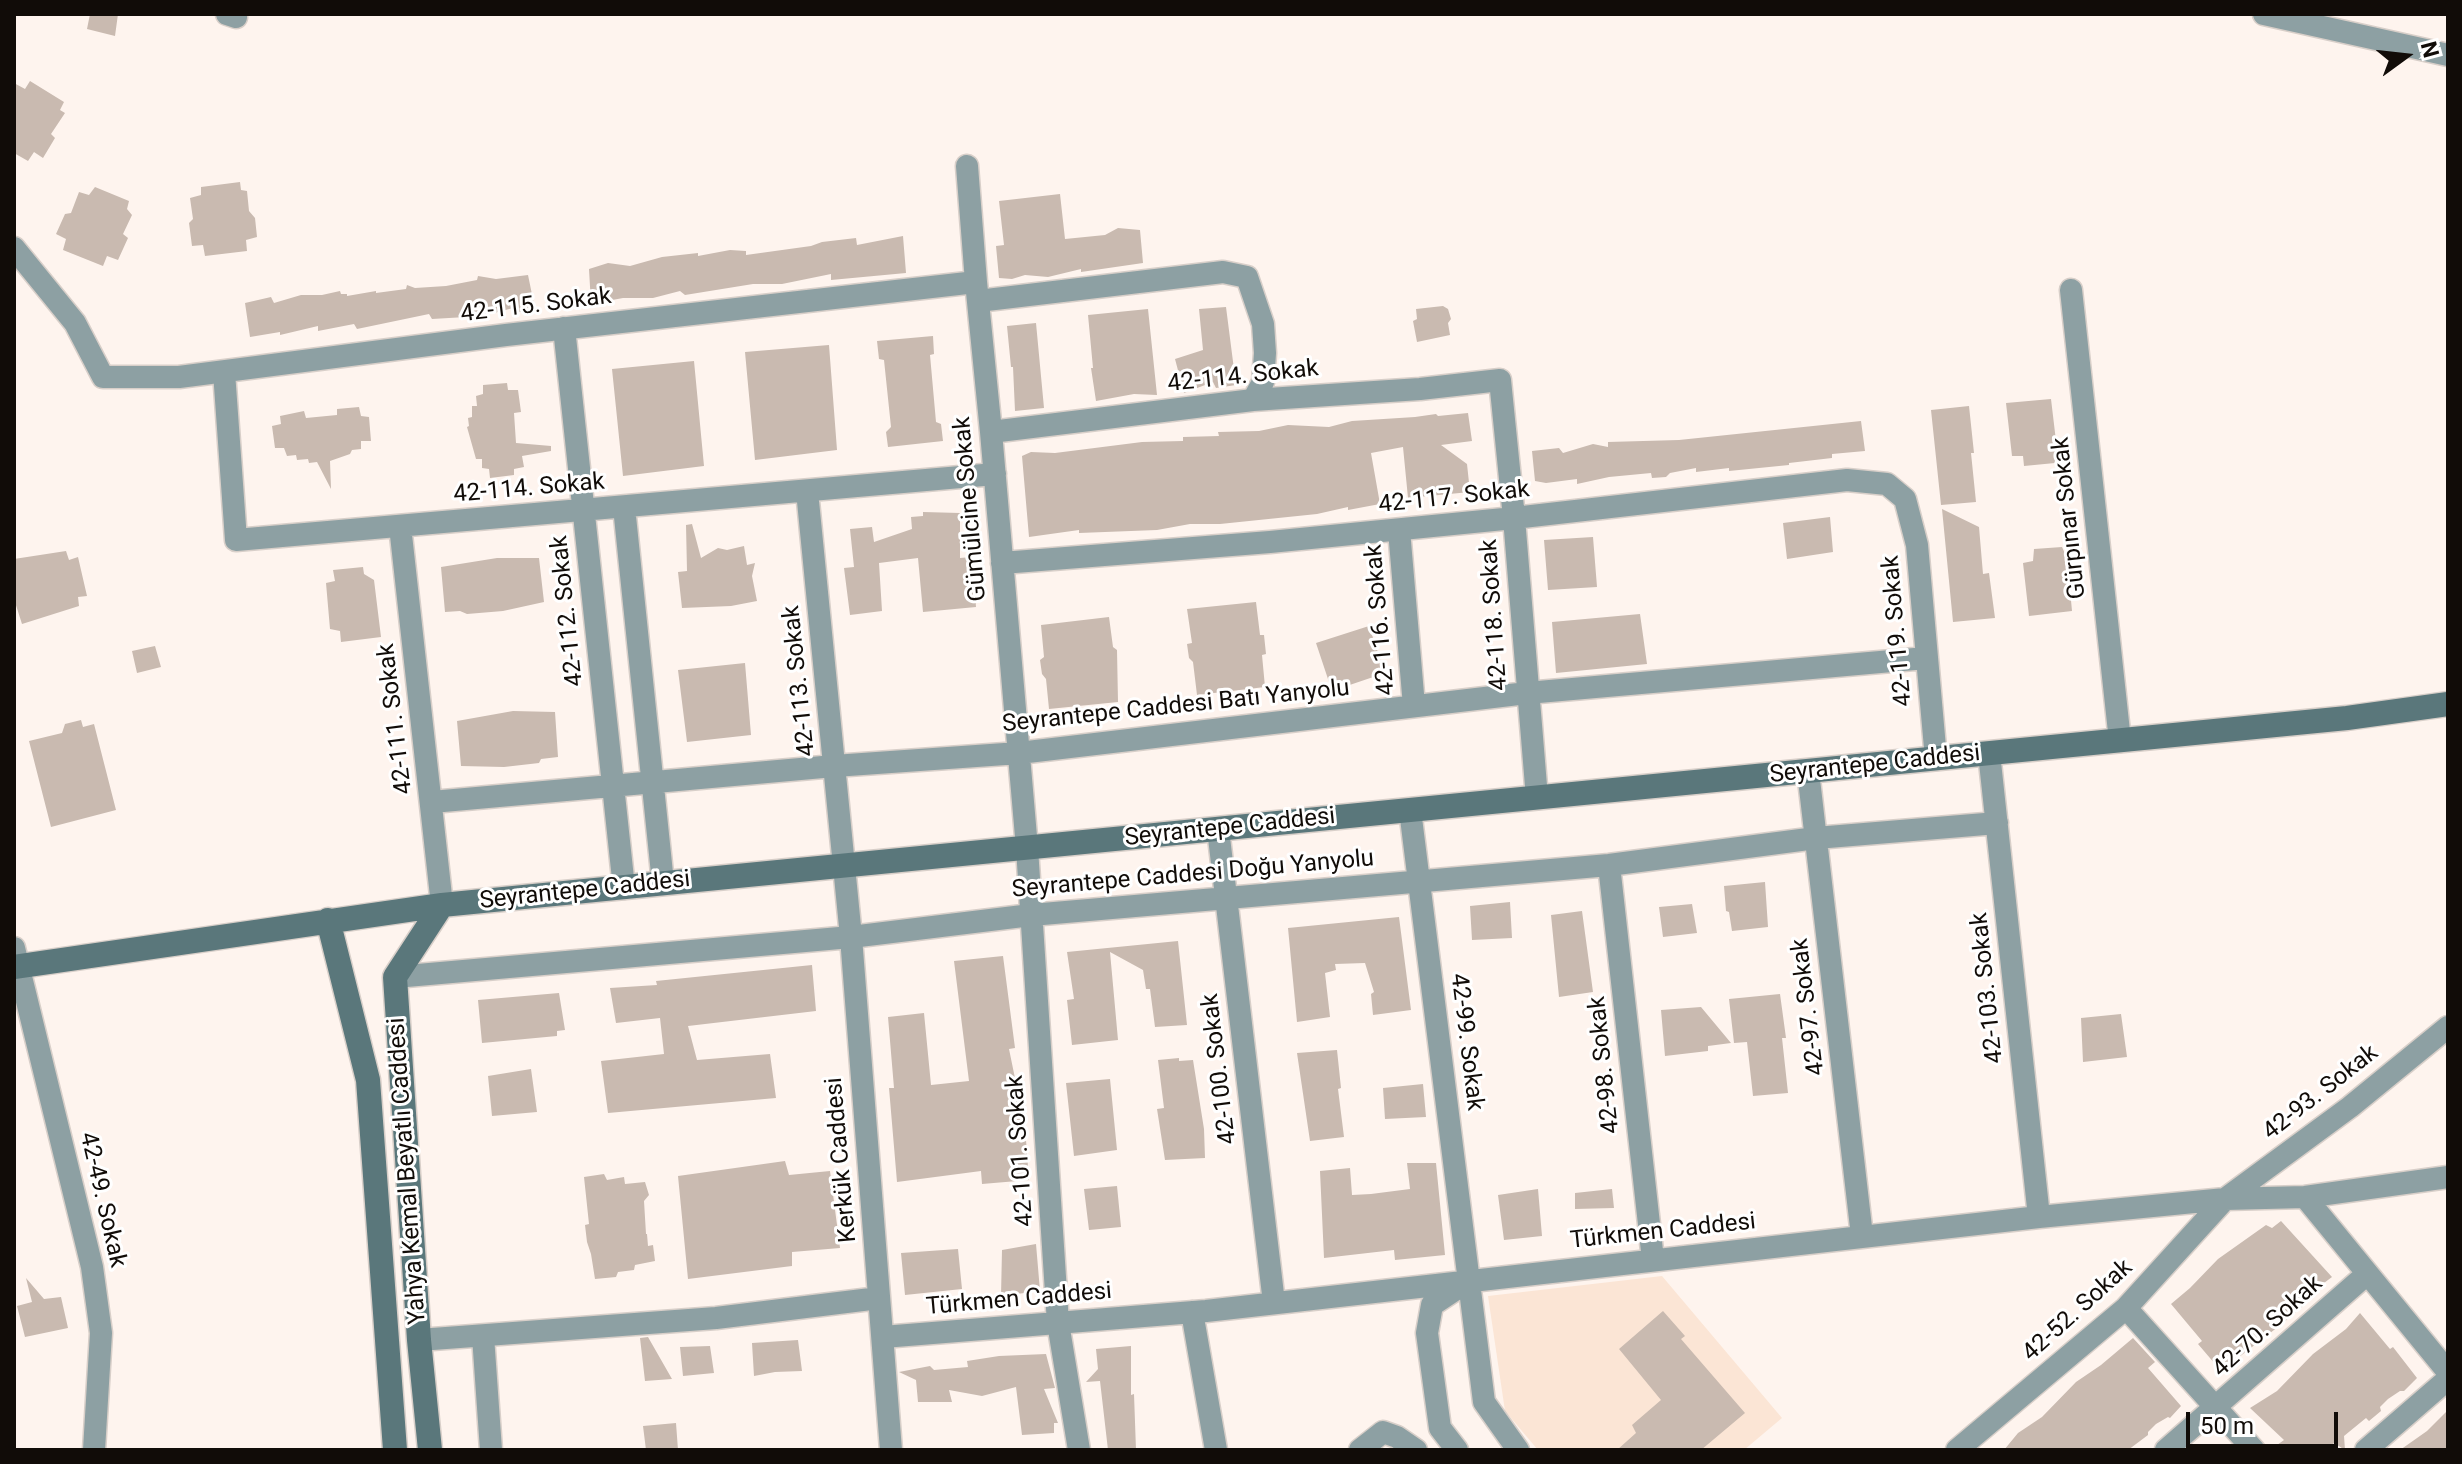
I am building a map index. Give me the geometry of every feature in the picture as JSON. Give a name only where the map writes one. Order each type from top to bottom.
[{"type":"street","points":[[2264,14],[2448,55]]},
{"type":"street","name":"Gümülcine Sokak","points":[[967,166],[1027,848]]},
{"type":"street","name":"42-115. Sokak","points":[[14,248],[75,323],[103,377],[179,377],[564,328],[1223,272],[1247,277],[1263,324],[1263,382],[1253,400]]},
{"type":"street","name":"Gürpınar Sokak","points":[[2071,290],[2120,741]]},
{"type":"street","name":"42-112. Sokak","points":[[564,328],[624,888]]},
{"type":"street","name":"42-114. Sokak","points":[[224,372],[236,540],[995,474]]},
{"type":"street","name":"42-114. Sokak","points":[[991,432],[1253,400],[1420,389],[1500,380]]},
{"type":"street","name":"42-118. Sokak","points":[[1500,380],[1537,798]]},
{"type":"street","name":"42-117. Sokak","points":[[1002,563],[1399,530],[1847,480],[1887,484],[1905,499]]},
{"type":"street","name":"42-113. Sokak","points":[[807,491],[843,866]]},
{"type":"street","name":"42-119. Sokak","points":[[1905,499],[1917,545],[1936,759]]},
{"type":"street","points":[[624,507],[663,883]]},
{"type":"street","name":"42-111. Sokak","points":[[400,526],[442,905]]},
{"type":"street","name":"42-116. Sokak","points":[[1399,530],[1414,706]]},
{"type":"street","name":"Seyrantepe Caddesi Batı Yanyolu","points":[[432,802],[834,766],[1019,753],[1527,693],[1926,658]]},
{"type":"street","name":"Seyrantepe Caddesi","points":[[16,961],[442,905],[2120,741],[2369,716],[2448,704]]},
{"type":"street","name":"42-103. Sokak","points":[[1989,753],[2039,1217]]},
{"type":"street","name":"42-97. Sokak","points":[[1808,771],[1862,1236]]},
{"type":"street","name":"42-99. Sokak","points":[[1410,810],[1484,1402],[1518,1450]]},
{"type":"street","name":"Seyrantepe Caddesi Doğu Yanyolu","points":[[395,977],[851,937],[1031,915],[1226,897],[1609,865],[1816,838],[1997,823]]},
{"type":"street","name":"42-100. Sokak","points":[[1218,829],[1274,1303]]},
{"type":"street","name":"42-101. Sokak","points":[[1027,848],[1058,1323],[1079,1450]]},
{"type":"street","name":"42-98. Sokak","points":[[1609,865],[1653,1260]]},
{"type":"street","name":"Kerkük Caddesi","points":[[843,866],[891,1450]]},
{"type":"street","points":[[395,977],[442,905]]},
{"type":"street","name":"Yahya Kemal Beyatlı Caddesi","points":[[328,920],[368,1080],[395,1450]]},
{"type":"street","name":"42-49. Sokak","points":[[16,961],[92,1267],[101,1333],[94,1450]]},
{"type":"street","name":"Yahya Kemal Beyatlı Caddesi","points":[[395,977],[419,1340],[430,1450]]},
{"type":"street","name":"42-93. Sokak","points":[[2225,1199],[2350,1107],[2448,1027]]},
{"type":"street","name":"Türkmen Caddesi","points":[[883,1337],[1192,1312],[2039,1217],[2225,1199],[2305,1197],[2448,1177]]},
{"type":"street","points":[[2305,1197],[2448,1372]]},
{"type":"street","name":"42-52. Sokak","points":[[1957,1450],[2126,1308],[2225,1199]]},
{"type":"street","name":"42-70. Sokak","points":[[2166,1450],[2367,1274]]},
{"type":"street","points":[[1457,1450],[1440,1428],[1427,1333],[1432,1305],[1469,1281]]},
{"type":"street","points":[[419,1340],[716,1318],[879,1298]]},
{"type":"street","points":[[2126,1308],[2254,1450]]},
{"type":"street","points":[[1192,1312],[1216,1450]]},
{"type":"street","points":[[483,1336],[491,1450]]},
{"type":"street","points":[[2366,1450],[2448,1379]]},
{"type":"street","points":[[1360,1450],[1383,1432],[1416,1450]]},
{"type":"shaded area","points":[[1662,1276],[1782,1418],[1744,1450],[1538,1450],[1505,1411],[1488,1296]]},
{"type":"building","points":[[90,14],[118,14],[115,36],[87,29]]},
{"type":"building","points":[[30,81],[64,102],[60,110],[65,113],[51,134],[55,138],[43,158],[34,152],[28,161],[14,153],[14,83],[25,89]]},
{"type":"building","points":[[240,182],[241,190],[247,191],[257,237],[246,240],[247,251],[205,256],[203,245],[192,246],[190,198],[201,195],[201,187]]},
{"type":"building","points":[[95,187],[129,201],[127,209],[132,215],[123,234],[128,238],[118,260],[107,256],[103,266],[63,250],[66,239],[56,234],[65,214],[71,213],[79,192],[89,195]]},
{"type":"building","points":[[1060,194],[1065,239],[1105,235],[1118,228],[1140,230],[1143,263],[1081,272],[1081,269],[1048,277],[1025,275],[1012,279],[999,278],[996,246],[1004,245],[999,201]]},
{"type":"building","points":[[903,236],[906,273],[831,280],[831,274],[782,284],[753,284],[685,295],[680,291],[653,298],[623,298],[591,304],[589,269],[608,263],[630,266],[662,257],[698,253],[698,256],[730,250],[746,251],[746,255],[822,242],[856,238],[857,245]]},
{"type":"building","points":[[528,275],[535,309],[514,313],[513,308],[483,316],[432,319],[429,314],[357,329],[354,324],[318,331],[318,326],[280,335],[280,332],[250,337],[245,303],[271,297],[274,303],[301,295],[340,291],[347,296],[406,289],[407,285],[415,288],[446,286],[477,280],[478,276],[496,279]]},
{"type":"building","points":[[1443,306],[1448,309],[1451,319],[1448,323],[1450,335],[1417,342],[1413,321],[1417,319],[1416,309]]},
{"type":"building","points":[[1226,307],[1236,385],[1216,388],[1213,382],[1184,393],[1175,359],[1203,350],[1199,309]]},
{"type":"building","points":[[1148,309],[1157,395],[1134,394],[1096,401],[1088,315]]},
{"type":"building","points":[[1036,323],[1044,408],[1015,411],[1007,326]]},
{"type":"building","points":[[933,336],[934,354],[930,355],[936,422],[941,424],[943,441],[888,447],[886,432],[891,427],[884,360],[879,359],[877,341]]},
{"type":"building","points":[[829,345],[837,450],[755,460],[745,352]]},
{"type":"building","points":[[694,361],[704,466],[623,476],[612,369]]},
{"type":"building","points":[[507,383],[508,390],[518,390],[521,412],[514,413],[516,443],[551,446],[551,451],[522,456],[524,467],[514,469],[514,475],[490,478],[489,469],[482,468],[482,459],[476,459],[467,427],[468,418],[472,417],[472,406],[477,406],[476,396],[483,394],[483,385]]},
{"type":"building","points":[[2051,399],[2055,463],[2024,466],[2023,456],[2012,456],[2006,403]]},
{"type":"building","points":[[1969,406],[1976,502],[1941,505],[1931,410]]},
{"type":"building","points":[[359,407],[361,416],[369,417],[371,441],[361,441],[361,449],[330,461],[331,489],[317,462],[297,460],[296,455],[287,456],[284,448],[275,448],[272,426],[281,424],[280,416],[304,411],[306,418],[337,415],[337,409]]},
{"type":"building","points":[[1468,413],[1472,441],[1441,445],[1467,464],[1470,492],[1408,498],[1403,447],[1371,453],[1380,504],[1317,514],[1190,524],[1157,530],[1079,533],[1079,530],[1029,537],[1022,456],[1031,452],[1055,453],[1142,442],[1183,441],[1183,437],[1219,436],[1218,432],[1259,431],[1288,425],[1329,427],[1352,421]]},
{"type":"building","points":[[1861,421],[1865,451],[1832,454],[1832,458],[1729,471],[1729,468],[1696,472],[1696,468],[1670,473],[1666,477],[1652,478],[1651,473],[1577,484],[1577,479],[1546,483],[1535,481],[1532,451],[1559,448],[1563,453],[1593,444],[1608,447],[1608,442],[1679,440]]},
{"type":"building","points":[[1942,509],[1979,527],[1983,574],[1989,573],[1995,618],[1953,622]]},
{"type":"building","points":[[923,512],[960,513],[960,558],[972,557],[976,607],[923,612],[918,558],[879,563],[882,611],[850,615],[844,568],[854,567],[850,529],[872,527],[874,542],[912,529],[911,517],[923,516]]},
{"type":"building","points":[[1830,517],[1833,552],[1787,559],[1783,523]]},
{"type":"building","points":[[692,524],[701,558],[718,548],[727,550],[744,546],[747,565],[755,563],[752,576],[757,601],[731,606],[682,608],[678,572],[687,571],[686,525]]},
{"type":"building","points":[[1593,537],[1597,587],[1548,590],[1544,540]]},
{"type":"building","points":[[2062,547],[2067,558],[2072,611],[2029,616],[2023,563],[2033,561],[2034,549]]},
{"type":"building","points":[[66,551],[69,560],[78,557],[87,596],[78,597],[79,606],[22,624],[14,599],[14,559]]},
{"type":"building","points":[[497,558],[539,558],[544,602],[503,611],[445,612],[441,567]]},
{"type":"building","points":[[363,567],[364,574],[374,580],[381,637],[341,642],[340,631],[330,629],[326,583],[335,581],[333,570]]},
{"type":"building","points":[[1256,602],[1260,635],[1264,635],[1265,687],[1197,695],[1193,662],[1189,658],[1187,644],[1192,643],[1187,609]]},
{"type":"building","points":[[1640,614],[1647,664],[1556,673],[1552,622]]},
{"type":"building","points":[[1109,617],[1113,647],[1117,650],[1118,702],[1049,709],[1046,679],[1040,660],[1044,657],[1041,625]]},
{"type":"building","points":[[1369,626],[1385,673],[1332,691],[1316,643]]},
{"type":"building","points":[[155,646],[161,667],[137,673],[132,651]]},
{"type":"building","points":[[745,663],[751,735],[687,742],[678,670]]},
{"type":"building","points":[[513,711],[555,712],[558,757],[541,759],[539,763],[504,767],[461,766],[457,721]]},
{"type":"building","points":[[81,720],[83,727],[94,724],[116,810],[51,827],[29,741],[62,733],[65,724]]},
{"type":"building","points":[[1765,882],[1768,927],[1732,931],[1729,912],[1726,911],[1724,886]]},
{"type":"building","points":[[1510,902],[1512,938],[1472,940],[1470,906]]},
{"type":"building","points":[[1692,904],[1697,933],[1663,937],[1659,907]]},
{"type":"building","points":[[1582,911],[1593,992],[1559,997],[1551,915]]},
{"type":"building","points":[[1399,917],[1411,1010],[1373,1015],[1371,994],[1374,992],[1365,963],[1335,964],[1336,970],[1325,973],[1330,1017],[1297,1022],[1288,928]]},
{"type":"building","points":[[1178,941],[1187,1025],[1155,1027],[1150,989],[1146,989],[1143,970],[1110,952],[1118,1040],[1072,1045],[1067,1000],[1074,999],[1067,952]]},
{"type":"building","points":[[1003,956],[1015,1048],[1009,1049],[1025,1127],[1029,1180],[982,1184],[981,1171],[897,1182],[889,1088],[894,1088],[888,1017],[924,1013],[931,1085],[969,1081],[954,961]]},
{"type":"building","points":[[812,965],[816,1011],[688,1026],[697,1060],[770,1054],[776,1098],[608,1113],[601,1061],[664,1054],[660,1018],[616,1023],[610,988]]},
{"type":"building","points":[[559,993],[565,1030],[557,1031],[557,1036],[482,1043],[478,1000]]},
{"type":"building","points":[[1780,994],[1786,1038],[1782,1038],[1788,1093],[1753,1096],[1747,1042],[1734,1043],[1729,999]]},
{"type":"building","points":[[1701,1007],[1731,1043],[1708,1046],[1708,1051],[1665,1056],[1661,1010]]},
{"type":"building","points":[[2121,1014],[2127,1057],[2083,1062],[2081,1018]]},
{"type":"building","points":[[1337,1050],[1344,1137],[1310,1141],[1297,1053]]},
{"type":"building","points":[[1179,1058],[1179,1061],[1193,1060],[1204,1129],[1205,1158],[1165,1160],[1157,1109],[1164,1108],[1158,1060]]},
{"type":"building","points":[[531,1069],[537,1112],[492,1116],[488,1076]]},
{"type":"building","points":[[1110,1079],[1117,1150],[1074,1156],[1066,1083]]},
{"type":"building","points":[[1423,1084],[1426,1117],[1385,1119],[1383,1088]]},
{"type":"building","points":[[785,1161],[789,1175],[830,1171],[840,1248],[792,1252],[792,1266],[688,1279],[678,1176]]},
{"type":"building","points":[[1407,1163],[1436,1163],[1445,1255],[1395,1260],[1394,1250],[1324,1258],[1320,1171],[1350,1168],[1352,1195],[1371,1194],[1410,1189]]},
{"type":"building","points":[[604,1174],[607,1180],[624,1177],[625,1184],[645,1182],[649,1195],[644,1201],[646,1234],[648,1246],[653,1245],[655,1261],[635,1265],[634,1270],[618,1272],[616,1277],[595,1279],[585,1225],[589,1224],[584,1177]]},
{"type":"building","points":[[1117,1186],[1121,1227],[1089,1230],[1084,1189]]},
{"type":"building","points":[[1538,1189],[1542,1236],[1504,1240],[1498,1195]]},
{"type":"building","points":[[1612,1189],[1614,1208],[1575,1209],[1575,1193]]},
{"type":"building","points":[[2281,1221],[2332,1277],[2300,1301],[2303,1306],[2283,1323],[2221,1371],[2198,1344],[2202,1341],[2171,1304],[2218,1259],[2266,1225],[2272,1228]]},
{"type":"building","points":[[1036,1244],[1040,1291],[1001,1296],[1002,1250]]},
{"type":"building","points":[[958,1249],[962,1289],[905,1295],[901,1253]]},
{"type":"building","points":[[26,1278],[44,1299],[61,1297],[68,1328],[25,1337],[17,1306],[32,1302]]},
{"type":"building","points":[[1663,1311],[1685,1336],[1681,1339],[1745,1413],[1701,1450],[1617,1450],[1636,1433],[1632,1425],[1661,1400],[1619,1349]]},
{"type":"building","points":[[2360,1313],[2417,1378],[2404,1391],[2388,1399],[2380,1407],[2381,1411],[2369,1421],[2366,1418],[2344,1436],[2345,1450],[2334,1443],[2327,1450],[2270,1450],[2284,1440],[2250,1408],[2277,1391]]},
{"type":"building","points":[[648,1337],[672,1379],[645,1381],[640,1338]]},
{"type":"building","points":[[2133,1338],[2155,1362],[2148,1368],[2181,1406],[2170,1418],[2156,1424],[2148,1435],[2128,1450],[2004,1450],[2018,1433],[2042,1417],[2076,1382]]},
{"type":"building","points":[[798,1340],[802,1371],[754,1376],[752,1343]]},
{"type":"building","points":[[710,1346],[714,1373],[683,1376],[680,1347]]},
{"type":"building","points":[[1131,1346],[1136,1450],[1108,1450],[1100,1381],[1086,1382],[1098,1369],[1096,1349]]},
{"type":"building","points":[[1046,1354],[1055,1388],[1044,1389],[1058,1423],[1054,1423],[1054,1433],[1022,1435],[1016,1387],[982,1396],[949,1390],[952,1402],[918,1402],[916,1380],[899,1372],[930,1366],[934,1370],[968,1367],[967,1361],[999,1356]]},
{"type":"building","points":[[2448,1410],[2448,1450],[2400,1450],[2427,1431]]},
{"type":"building","points":[[676,1423],[678,1450],[646,1450],[643,1426]]}]
